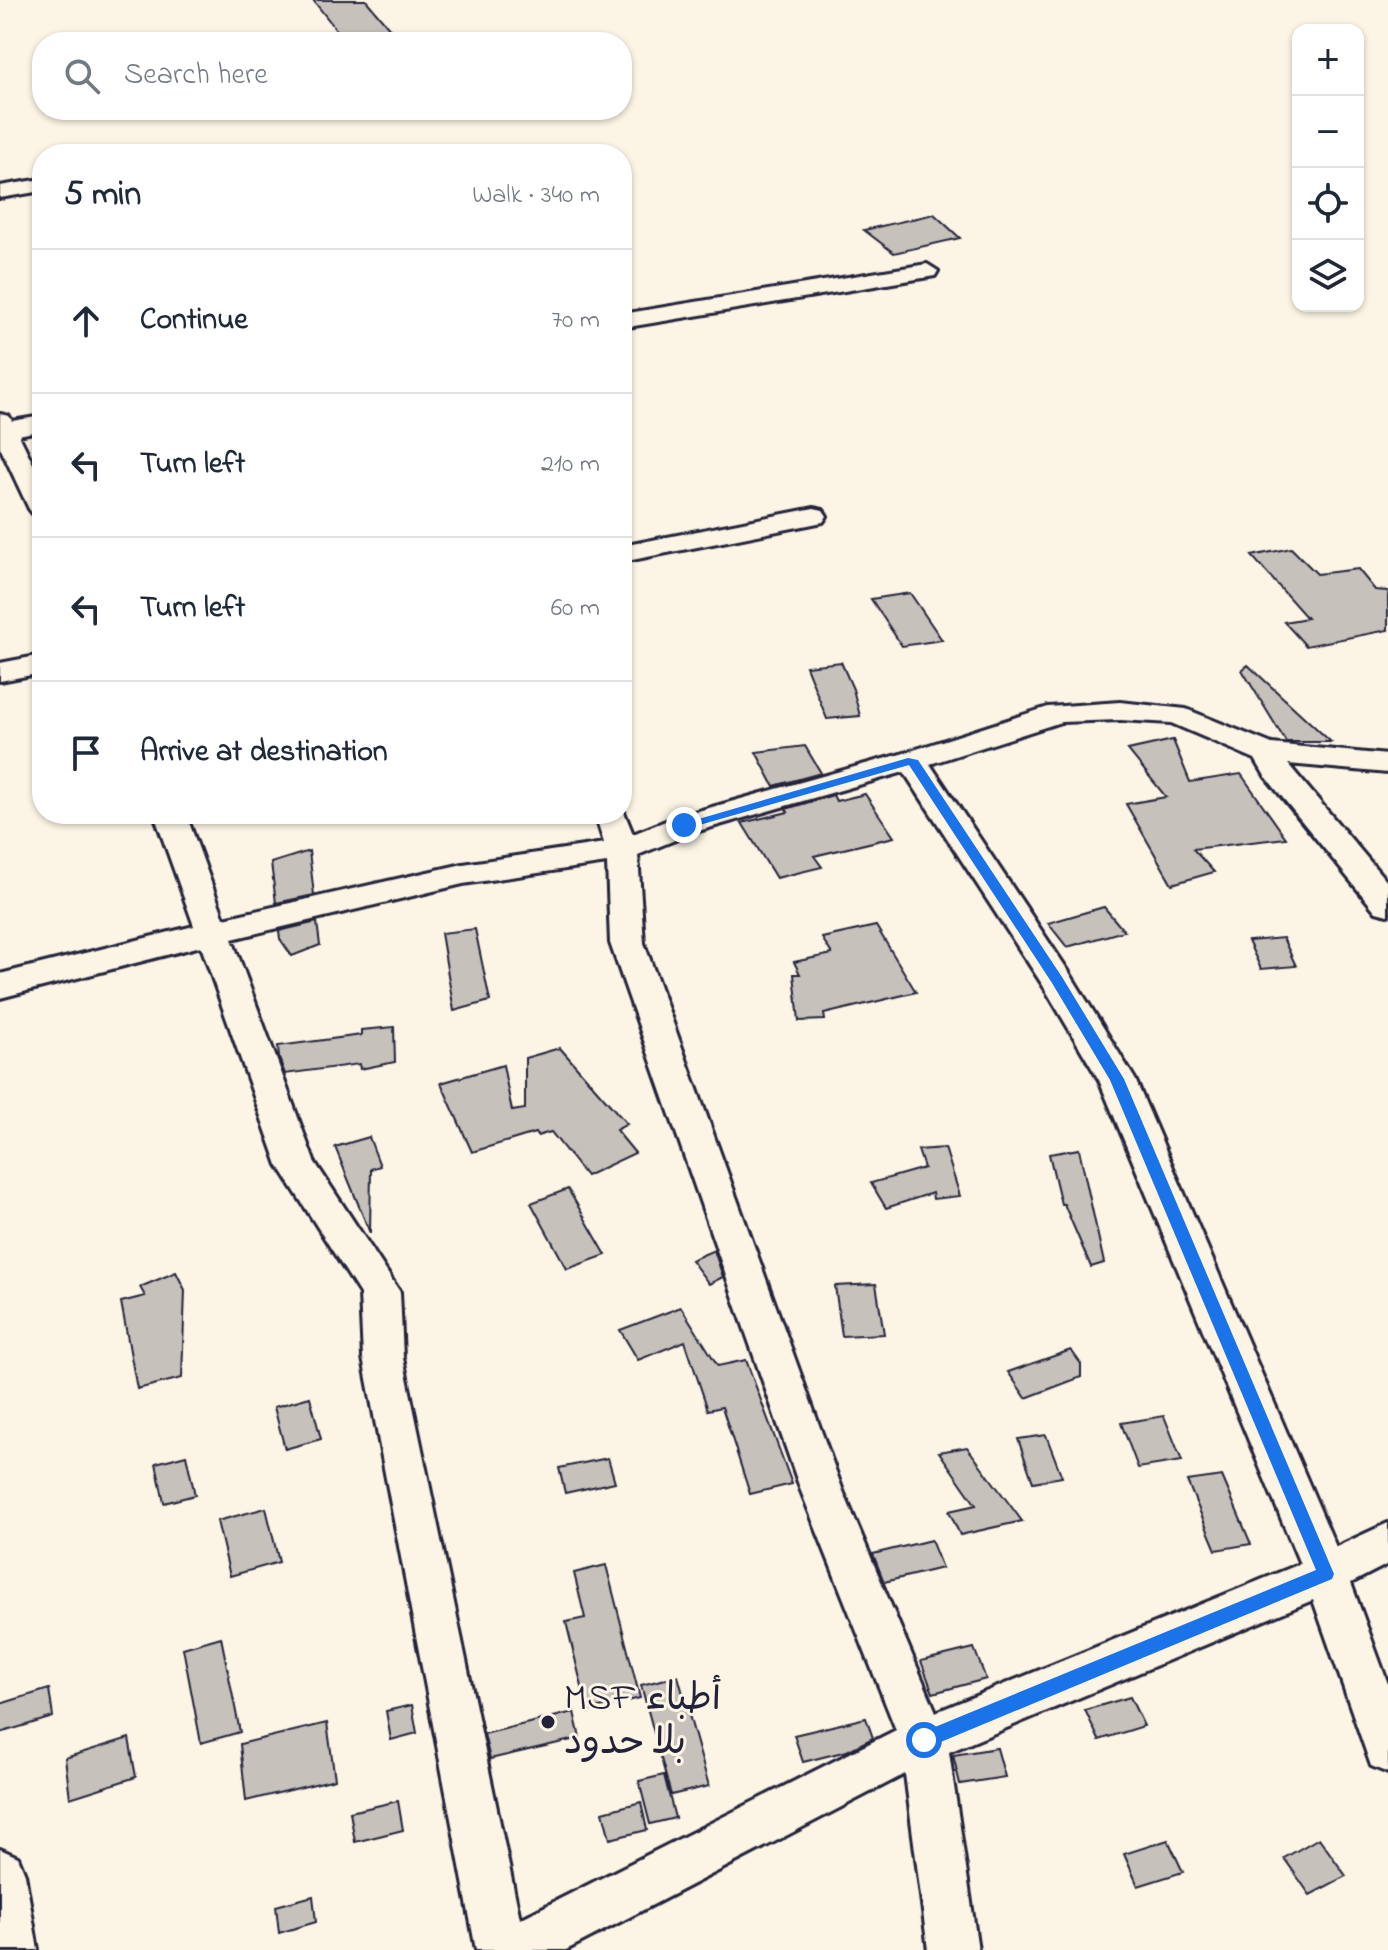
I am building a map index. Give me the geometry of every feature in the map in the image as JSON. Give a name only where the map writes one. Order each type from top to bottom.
[{"type":"street","points":[[0,192],[32,187]]},
{"type":"street","points":[[632,319],[927,271]]},
{"type":"street","points":[[32,424],[1,427],[32,489]]},
{"type":"street","points":[[632,552],[814,516]]},
{"type":"street","points":[[0,672],[32,666]]},
{"type":"street","points":[[0,986],[213,932],[463,874],[616,832],[684,825],[912,760],[1058,713],[1120,711],[1176,715],[1267,753],[1388,764]]},
{"type":"street","points":[[1267,753],[1276,769],[1388,904]]},
{"type":"street","points":[[912,760],[1057,980],[1117,1079],[1326,1574],[1388,1750]]},
{"type":"street","points":[[174,824],[297,1165],[380,1292],[383,1358],[501,1950]]},
{"type":"street","points":[[616,832],[627,943],[822,1491],[924,1740],[953,1950]]},
{"type":"street","points":[[513,1950],[924,1740],[1326,1574],[1388,1542]]},
{"type":"street","points":[[0,1874],[13,1950]]},
{"type":"building","points":[[313,0],[366,0],[393,32],[338,32]]},
{"type":"building","points":[[934,214],[960,238],[894,253],[864,230]]},
{"type":"building","points":[[1291,548],[1317,574],[1358,569],[1375,590],[1388,591],[1388,630],[1306,646],[1284,622],[1307,618],[1252,556]]},
{"type":"building","points":[[910,593],[942,640],[902,646],[871,599]]},
{"type":"building","points":[[841,662],[860,716],[827,719],[806,666]]},
{"type":"building","points":[[1248,665],[1331,742],[1286,742],[1242,670]]},
{"type":"building","points":[[1173,740],[1190,782],[1241,774],[1286,838],[1193,849],[1214,872],[1172,884],[1126,804],[1166,797],[1128,750]]},
{"type":"building","points":[[805,746],[821,773],[774,786],[756,752]]},
{"type":"building","points":[[865,794],[894,837],[814,856],[822,867],[776,878],[742,823],[788,812],[786,809],[833,795],[836,801]]},
{"type":"building","points":[[309,851],[314,895],[276,903],[271,863]]},
{"type":"building","points":[[1104,907],[1124,931],[1067,947],[1048,923]]},
{"type":"building","points":[[317,922],[320,945],[292,956],[280,939],[279,931]]},
{"type":"building","points":[[876,926],[916,992],[824,1014],[825,1020],[799,1021],[794,974],[800,974],[794,962],[832,954],[822,938]]},
{"type":"building","points":[[475,929],[490,1001],[454,1011],[441,933]]},
{"type":"building","points":[[1283,938],[1296,966],[1261,969],[1248,941]]},
{"type":"building","points":[[394,1027],[395,1062],[360,1069],[359,1064],[285,1074],[279,1058],[278,1046],[361,1035],[361,1030]]},
{"type":"building","points":[[560,1048],[627,1124],[616,1130],[635,1153],[586,1176],[551,1132],[537,1136],[535,1133],[472,1152],[441,1083],[503,1065],[512,1111],[525,1109],[525,1058]]},
{"type":"building","points":[[369,1137],[380,1166],[371,1169],[370,1233],[335,1147]]},
{"type":"building","points":[[945,1148],[960,1196],[933,1199],[932,1193],[886,1208],[871,1183],[924,1168],[918,1150]]},
{"type":"building","points":[[1079,1149],[1104,1263],[1091,1267],[1064,1204],[1061,1204],[1049,1154]]},
{"type":"building","points":[[568,1189],[606,1255],[567,1269],[531,1203]]},
{"type":"building","points":[[714,1250],[723,1277],[709,1284],[691,1260]]},
{"type":"building","points":[[176,1272],[185,1290],[182,1378],[137,1389],[121,1302],[145,1296],[140,1287]]},
{"type":"building","points":[[876,1284],[884,1334],[842,1336],[835,1286]]},
{"type":"building","points":[[681,1307],[718,1366],[746,1360],[792,1484],[750,1494],[722,1407],[708,1410],[685,1341],[638,1360],[620,1330]]},
{"type":"building","points":[[1071,1350],[1081,1364],[1081,1377],[1026,1398],[1008,1372]]},
{"type":"building","points":[[310,1397],[321,1439],[285,1449],[274,1407]]},
{"type":"building","points":[[1164,1416],[1182,1461],[1138,1468],[1121,1423]]},
{"type":"building","points":[[1046,1435],[1062,1477],[1033,1482],[1018,1439]]},
{"type":"building","points":[[967,1447],[1022,1521],[960,1535],[949,1511],[976,1505],[939,1452]]},
{"type":"building","points":[[186,1455],[195,1495],[164,1503],[156,1463]]},
{"type":"building","points":[[608,1458],[615,1482],[565,1493],[559,1468]]},
{"type":"building","points":[[1222,1476],[1251,1544],[1216,1550],[1187,1481]]},
{"type":"building","points":[[266,1508],[279,1562],[230,1576],[217,1521]]},
{"type":"building","points":[[931,1540],[942,1568],[884,1582],[873,1554]]},
{"type":"building","points":[[606,1565],[640,1698],[588,1711],[566,1622],[585,1618],[574,1573]]},
{"type":"building","points":[[221,1637],[240,1732],[201,1743],[183,1648]]},
{"type":"building","points":[[974,1648],[986,1679],[933,1693],[921,1661]]},
{"type":"building","points":[[678,1676],[709,1786],[671,1795],[641,1685]]},
{"type":"building","points":[[49,1689],[53,1717],[0,1733],[0,1704]]},
{"type":"building","points":[[1130,1697],[1144,1726],[1099,1740],[1085,1710]]},
{"type":"building","points":[[412,1705],[417,1733],[391,1740],[386,1711]]},
{"type":"building","points":[[574,1712],[580,1738],[490,1759],[484,1734]]},
{"type":"building","points":[[866,1718],[873,1738],[847,1751],[803,1762],[794,1735]]},
{"type":"building","points":[[327,1723],[335,1779],[246,1801],[240,1744]]},
{"type":"building","points":[[129,1738],[136,1777],[70,1798],[65,1758]]},
{"type":"building","points":[[997,1748],[1005,1777],[960,1784],[953,1755]]},
{"type":"building","points":[[664,1775],[675,1818],[650,1824],[639,1781]]},
{"type":"building","points":[[398,1801],[403,1830],[355,1842],[350,1812]]},
{"type":"building","points":[[641,1802],[647,1830],[610,1839],[603,1812]]},
{"type":"building","points":[[1319,1838],[1346,1876],[1310,1895],[1284,1858]]},
{"type":"building","points":[[1168,1840],[1183,1872],[1138,1886],[1124,1854]]},
{"type":"building","points":[[313,1896],[316,1922],[279,1933],[276,1906]]},
{"type":"place","name":"MSF أطباء بلا حدود","points":[[548,1722]]},
{"type":"route","points":[[684,825],[912,760],[1057,980],[1117,1079],[1326,1574],[924,1740]]}]
